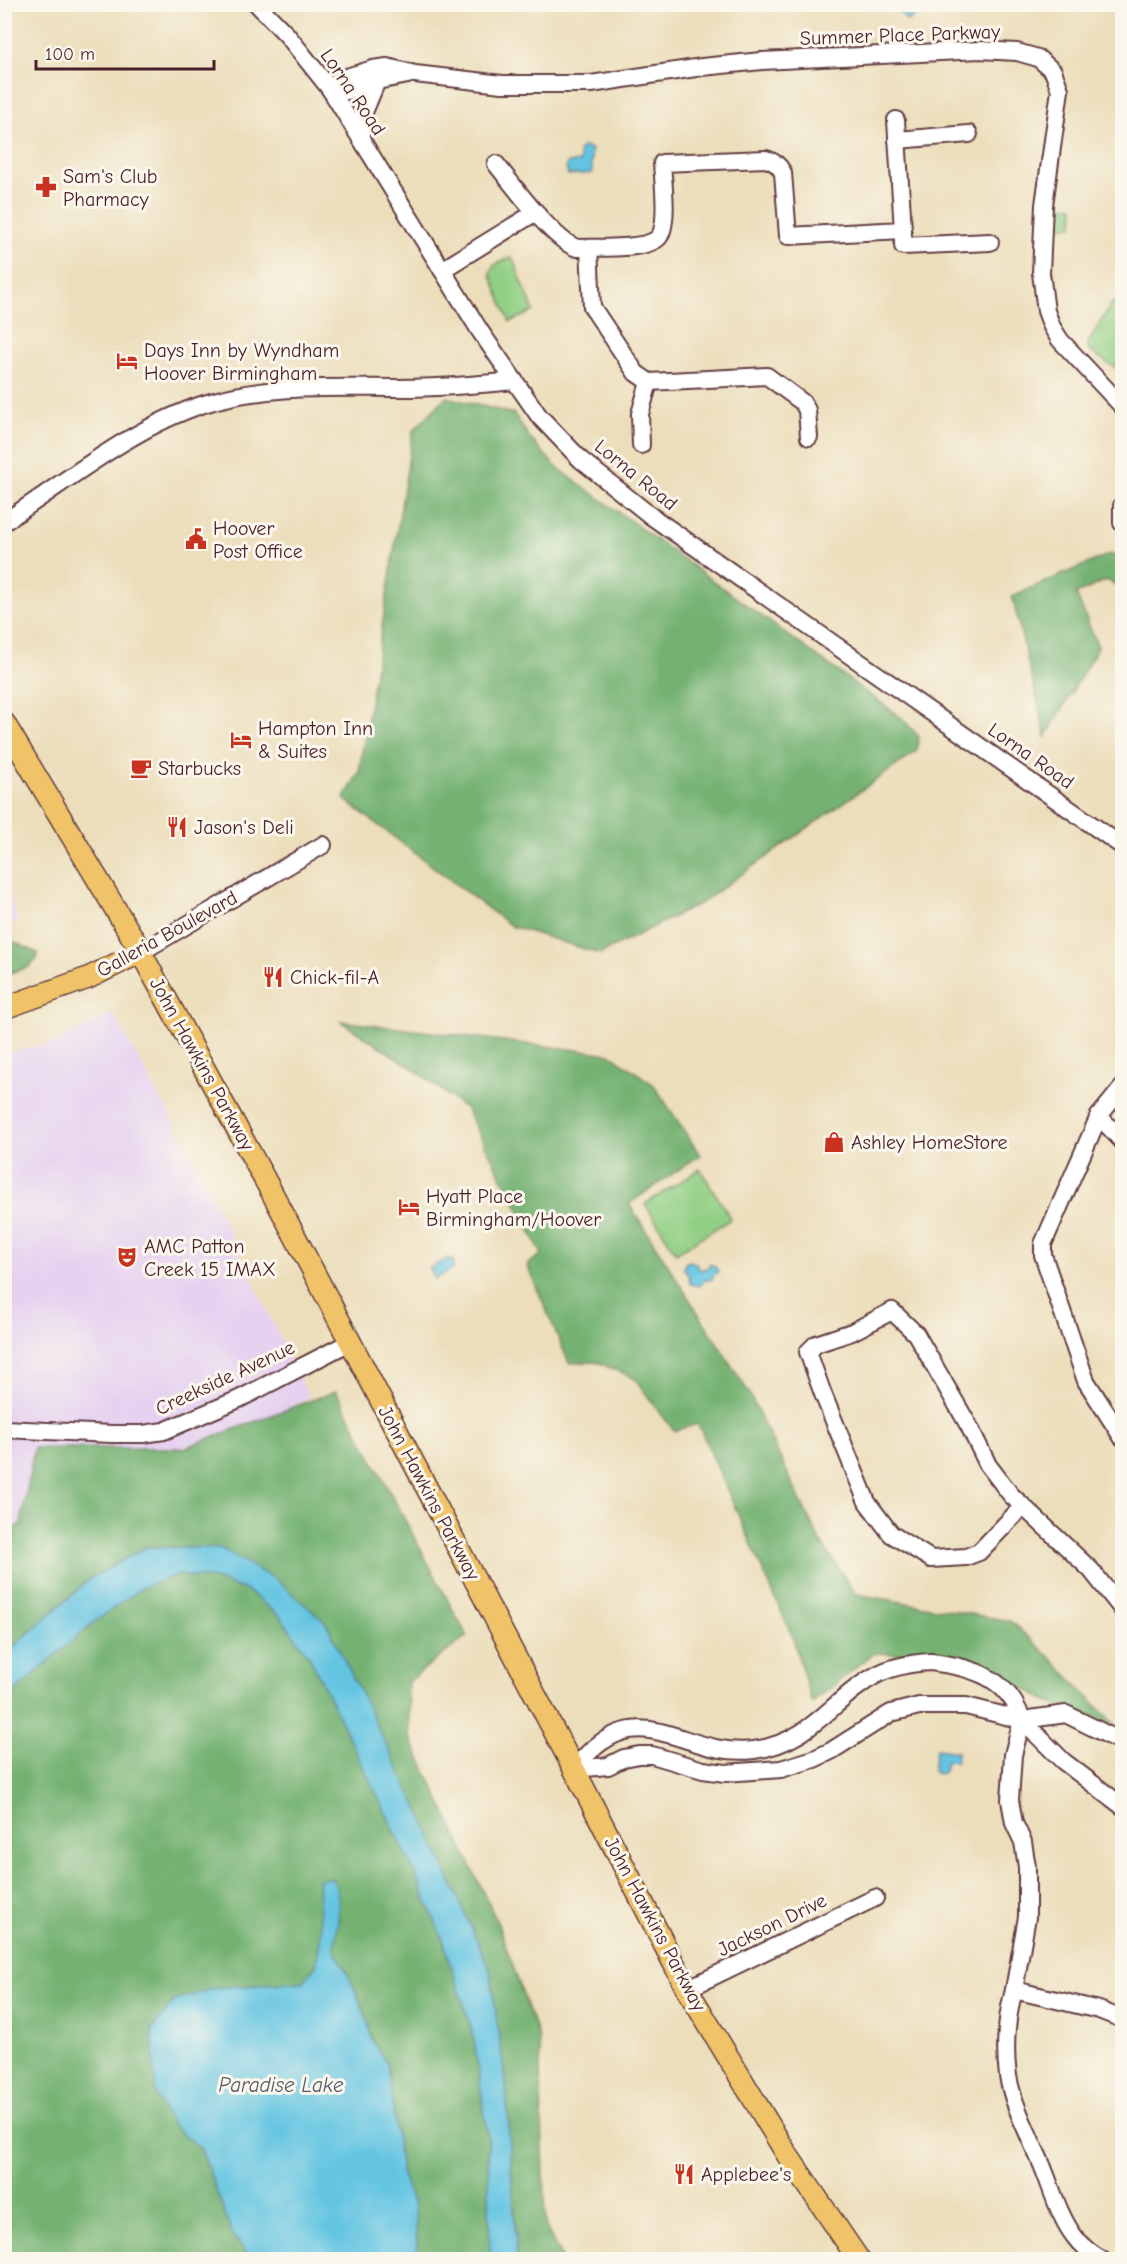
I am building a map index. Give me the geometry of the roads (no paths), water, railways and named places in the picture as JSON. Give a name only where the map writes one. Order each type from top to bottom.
[{"type":"main road","name":"John Hawkins Parkway","points":[[4,723],[141,952],[277,1202],[687,1989],[788,2156],[859,2259]]},
{"type":"main road","name":"Galleria Boulevard","points":[[4,1008],[88,978],[141,952]]},
{"type":"street","name":"Lorna Road","points":[[257,4],[287,35],[330,89],[513,381],[539,416],[581,459],[651,516],[1122,846]]},
{"type":"street","name":"Summer Place Parkway","points":[[330,89],[340,79],[387,67],[415,74],[502,84],[591,84],[702,67],[762,61],[980,50],[1017,52],[1038,58],[1053,71],[1060,90],[1044,205],[1041,273],[1046,311],[1060,340],[1122,406]]},
{"type":"street","name":"Summer Place Parkway","points":[[330,89],[348,91],[377,81],[415,74]]},
{"type":"street","points":[[361,139],[362,117],[377,81]]},
{"type":"street","points":[[896,120],[903,246],[990,242]]},
{"type":"street","points":[[897,140],[969,134]]},
{"type":"street","points":[[496,164],[536,212],[569,245],[577,248],[639,246],[653,241],[660,235],[664,213],[662,163],[766,159],[774,161],[780,166],[784,180],[788,236],[903,230]]},
{"type":"street","points":[[442,270],[536,212]]},
{"type":"street","points":[[589,248],[592,307],[636,373],[649,382],[767,376],[802,402],[807,410],[809,437]]},
{"type":"street","points":[[4,522],[127,441],[166,419],[205,404],[238,396],[321,388],[462,387],[513,381]]},
{"type":"street","points":[[641,445],[640,414],[649,382]]},
{"type":"street","points":[[1122,505],[1122,523]]},
{"type":"street","name":"Galleria Boulevard","points":[[141,952],[323,845]]},
{"type":"street","points":[[1122,1088],[1099,1116],[1043,1244],[1043,1255],[1086,1380],[1122,1437]]},
{"type":"street","points":[[1099,1116],[1122,1141]]},
{"type":"street","points":[[1023,1506],[979,1552],[966,1557],[931,1559],[891,1534],[867,1502],[808,1352],[816,1344],[852,1332],[892,1311],[916,1334],[969,1426],[988,1465],[1011,1495],[1023,1506],[1091,1570],[1122,1610]]},
{"type":"street","name":"Creekside Avenue","points":[[4,1429],[122,1434],[164,1431],[239,1399],[350,1342]]},
{"type":"street","points":[[574,1769],[589,1750],[627,1731],[645,1729],[666,1732],[721,1748],[753,1750],[768,1747],[789,1740],[809,1729],[862,1684],[878,1674],[915,1663],[931,1662],[965,1667],[989,1677],[1016,1703],[1022,1720],[1063,1761],[1122,1806]]},
{"type":"street","points":[[574,1769],[608,1766],[639,1755],[652,1755],[703,1770],[725,1773],[781,1769],[831,1751],[891,1713],[919,1706],[966,1706],[1022,1720],[1066,1714],[1122,1742]]},
{"type":"street","points":[[1022,1720],[1013,1755],[1010,1800],[1014,1822],[1023,1842],[1027,1868],[1027,1917],[1014,1990],[1007,2015],[1005,2039],[1008,2077],[1062,2213],[1074,2236],[1090,2253],[1102,2259]]},
{"type":"street","name":"Jackson Drive","points":[[687,1989],[875,1898]]},
{"type":"street","points":[[1014,1990],[1099,2010],[1122,2019]]},
{"type":"water","points":[[898,4],[908,5],[911,9],[917,10],[916,16],[907,21],[896,6]]},
{"type":"water","points":[[582,147],[591,149],[592,173],[568,175],[566,166],[568,163],[580,162],[579,150]]},
{"type":"water","points":[[449,1258],[453,1260],[454,1268],[435,1279],[430,1268]]},
{"type":"water","points":[[689,1261],[695,1263],[700,1270],[709,1267],[709,1264],[715,1266],[718,1272],[711,1280],[705,1280],[699,1286],[690,1284],[689,1276],[684,1269],[685,1263]]},
{"type":"water","points":[[146,1547],[220,1548],[276,1580],[326,1623],[425,1823],[490,1970],[506,2086],[517,2259],[490,2259],[488,2137],[473,2034],[443,1939],[410,1862],[309,1656],[280,1616],[248,1591],[215,1579],[178,1575],[143,1587],[89,1626],[5,1700],[5,1654],[91,1578]]},
{"type":"water","points":[[936,1749],[957,1752],[956,1762],[946,1761],[942,1774],[935,1773],[933,1770]]},
{"type":"water","name":"Paradise Lake","points":[[332,1878],[339,1904],[334,1950],[347,1972],[365,2013],[373,2042],[387,2064],[401,2172],[415,2210],[418,2259],[252,2259],[233,2236],[201,2149],[173,2126],[156,2096],[152,2030],[174,2001],[216,1988],[303,1982],[316,1966],[321,1934],[318,1880]]},
{"type":"place","name":"Sam's Club Pharmacy","points":[[46,187]]},
{"type":"place","name":"Days Inn by Wyndham Hoover Birmingham","points":[[127,361]]},
{"type":"place","name":"Hoover Post Office","points":[[196,539]]},
{"type":"place","name":"Hampton Inn & Suites","points":[[241,740]]},
{"type":"place","name":"Starbucks","points":[[141,768]]},
{"type":"place","name":"Jason's Deli","points":[[177,827]]},
{"type":"place","name":"Chick-fil-A","points":[[273,977]]},
{"type":"place","name":"Ashley HomeStore","points":[[834,1142]]},
{"type":"place","name":"Hyatt Place Birmingham/Hoover","points":[[409,1207]]},
{"type":"place","name":"AMC Patton Creek 15 IMAX","points":[[127,1257]]},
{"type":"place","name":"Applebee's","points":[[684,2174]]}]
